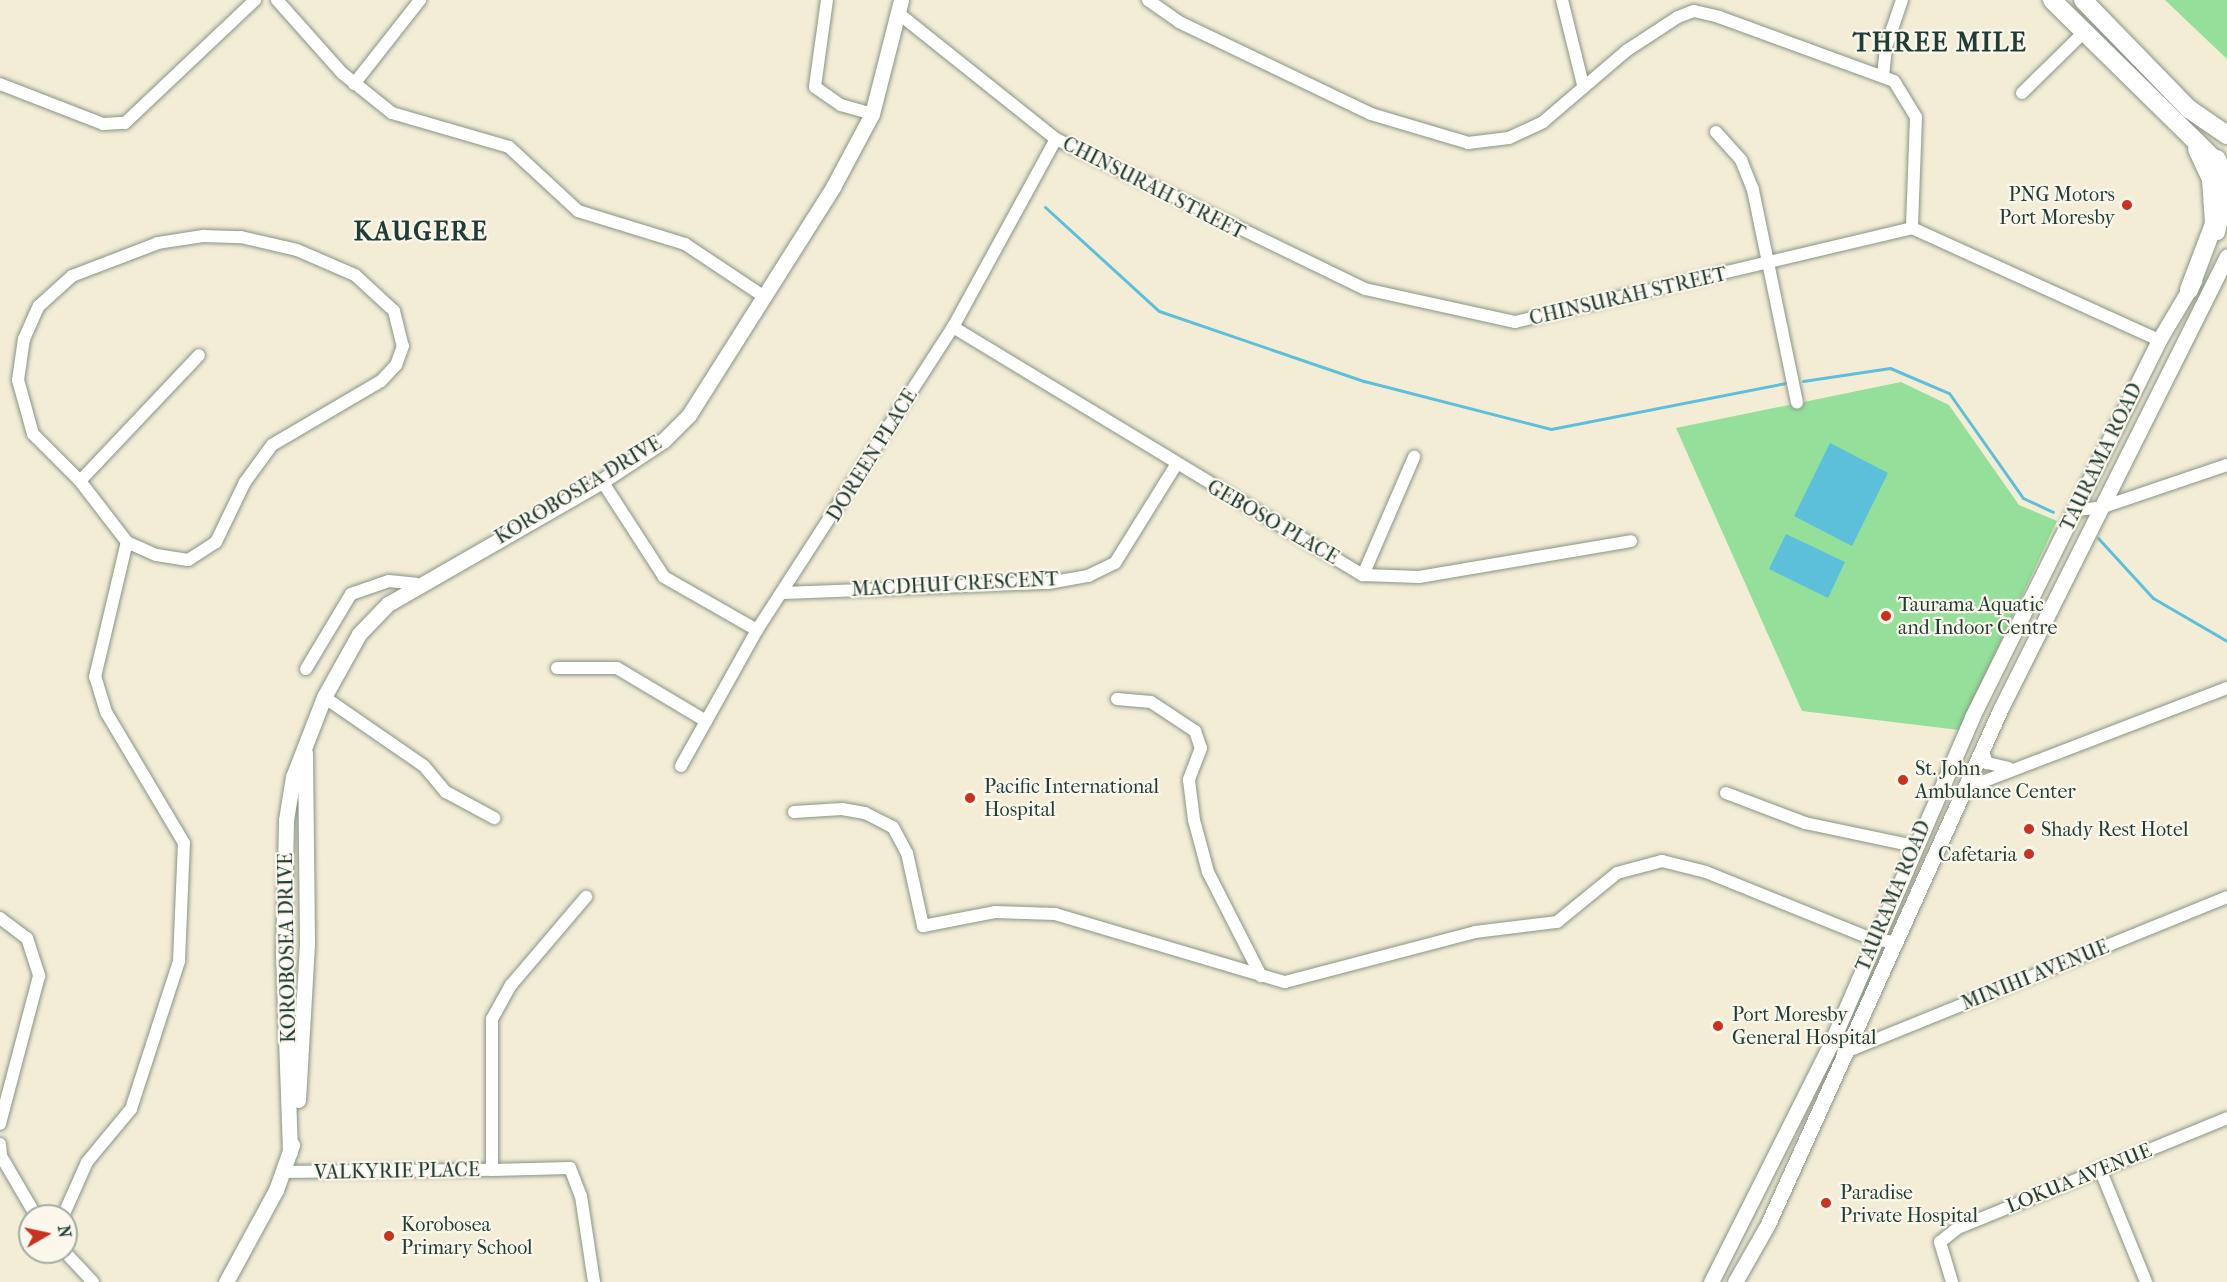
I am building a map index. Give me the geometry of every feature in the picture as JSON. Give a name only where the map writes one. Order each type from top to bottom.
[{"type":"highway","points":[[2052,0],[2083,33],[2217,161],[2227,185]]},
{"type":"highway","points":[[2083,0],[2157,77],[2210,127],[2227,137],[2217,161]]},
{"type":"highway","points":[[2157,77],[2227,122]]},
{"type":"highway","points":[[2182,128],[2206,166],[2214,198],[2214,224],[2189,290]]},
{"type":"main road","name":"KOROBOSEA DRIVE","points":[[290,1152],[285,856],[289,797],[304,747],[324,697],[359,634],[416,584],[602,481],[677,429],[766,298],[872,114],[899,7]]},
{"type":"main road","name":"TAURAMA ROAD","points":[[1711,1282],[1832,1041],[1942,784],[2159,340],[2189,290],[2217,234],[2227,185]]},
{"type":"main road","name":"TAURAMA ROAD","points":[[1735,1282],[1767,1226],[1843,1053],[2100,508],[2227,256]]},
{"type":"main road","name":"KOROBOSEA DRIVE","points":[[226,1282],[284,1172],[290,1152],[307,942],[304,747]]},
{"type":"main road","points":[[1942,784],[1966,791]]},
{"type":"street","points":[[0,84],[103,124],[125,123],[255,0]]},
{"type":"street","points":[[277,0],[354,84],[392,113],[509,147],[578,211],[685,244],[766,298]]},
{"type":"street","points":[[354,84],[420,0]]},
{"type":"street","points":[[827,0],[815,87],[841,105],[872,114]]},
{"type":"street","points":[[1148,0],[1179,22],[1371,114],[1468,143],[1522,132],[1543,122],[1583,85],[1658,28],[1695,11],[1883,76],[1906,95],[1916,117],[1912,228],[2159,340]]},
{"type":"street","points":[[1562,0],[1583,85]]},
{"type":"street","points":[[1883,76],[1902,0]]},
{"type":"street","name":"CHINSURAH STREET","points":[[899,7],[1056,139],[1334,278],[1495,322],[1535,319],[1912,228]]},
{"type":"street","points":[[2022,93],[2083,33]]},
{"type":"street","points":[[1716,132],[1741,160],[1753,190],[1797,403]]},
{"type":"street","name":"DOREEN PLACE","points":[[681,766],[757,630],[784,593],[953,327],[1056,139]]},
{"type":"street","points":[[241,237],[327,260],[355,275],[394,311],[402,334],[396,365],[374,385],[272,445],[206,552],[188,560],[170,558],[127,542],[80,481],[33,434],[18,380],[24,339],[39,306],[72,276],[158,243],[241,237]]},
{"type":"street","name":"GEBOSO PLACE","points":[[953,327],[1176,465],[1363,575],[1419,577],[1631,541]]},
{"type":"street","points":[[80,481],[199,355]]},
{"type":"street","points":[[1363,575],[1414,457]]},
{"type":"street","name":"MACDHUI CRESCENT","points":[[784,593],[1048,583],[1088,576],[1116,563],[1176,465]]},
{"type":"street","points":[[2075,510],[2100,508],[2227,465]]},
{"type":"street","points":[[602,481],[664,577],[757,630]]},
{"type":"street","points":[[68,1204],[87,1162],[131,1109],[172,994],[184,852],[177,825],[96,688],[103,634],[127,542]]},
{"type":"street","points":[[306,669],[351,594],[388,581],[416,584]]},
{"type":"street","points":[[556,668],[617,668],[706,721]]},
{"type":"street","points":[[1966,791],[2017,768],[2227,688]]},
{"type":"street","points":[[324,697],[424,766],[446,792],[494,818]]},
{"type":"street","points":[[1117,699],[1151,702],[1195,731],[1201,748],[1189,780],[1194,820],[1209,872],[1261,976]]},
{"type":"street","points":[[1983,752],[1992,766],[2017,768]]},
{"type":"street","points":[[1726,793],[1805,823],[1914,846]]},
{"type":"street","points":[[794,813],[854,811],[893,827],[907,853],[923,926],[995,912],[1055,914],[1285,982],[1476,932],[1557,921],[1617,873],[1662,861],[1706,872],[1874,940],[1895,942]]},
{"type":"street","name":"VALKYRIE PLACE","points":[[284,1172],[492,1170],[492,1019],[511,985],[586,897]]},
{"type":"street","name":"MINIHI AVENUE","points":[[1843,1053],[2227,897]]},
{"type":"street","points":[[0,918],[27,938],[39,976],[0,1124]]},
{"type":"street","name":"LOKUA AVENUE","points":[[1952,1282],[1940,1242],[1958,1228],[2227,1118]]},
{"type":"street","points":[[0,1144],[1,1156],[29,1204]]},
{"type":"street","points":[[492,1170],[570,1168],[581,1196],[594,1282]]},
{"type":"street","points":[[2100,1169],[2146,1282]]},
{"type":"street","points":[[76,1264],[93,1282]]},
{"type":"green space","points":[[2165,0],[2227,0],[2227,59]]},
{"type":"green space","name":"Taurama Aquatic and Indoor Centre","points":[[1901,382],[1949,405],[2019,505],[2057,521],[1959,730],[1802,711],[1676,428]]},
{"type":"water","points":[[1830,443],[1888,473],[1852,546],[1794,516]]},
{"type":"water","points":[[1786,534],[1845,562],[1828,598],[1769,569]]},
{"type":"waterway","points":[[1045,207],[1159,311],[1364,381],[1551,429],[1785,383]]},
{"type":"waterway","points":[[1803,381],[1890,368],[1949,393],[2023,498],[2053,512]]},
{"type":"waterway","points":[[2098,538],[2153,598],[2227,641]]},
{"type":"place","name":"PNG Motors Port Moresby","points":[[2127,205]]},
{"type":"place","name":"Taurama Aquatic and Indoor Centre","points":[[1886,616]]},
{"type":"place","name":"St. John Ambulance Center","points":[[1903,780]]},
{"type":"place","name":"Pacific International Hospital","points":[[970,798]]},
{"type":"place","name":"Shady Rest Hotel","points":[[2029,829]]},
{"type":"place","name":"Cafetaria","points":[[2029,854]]},
{"type":"place","name":"Port Moresby General Hospital","points":[[1718,1026]]},
{"type":"place","name":"Paradise Private Hospital","points":[[1826,1203]]},
{"type":"place","name":"Korobosea Primary School","points":[[389,1236]]},
{"type":"district","name":"THREE MILE","points":[[1940,43]]},
{"type":"district","name":"KAUGERE","points":[[421,232]]}]
